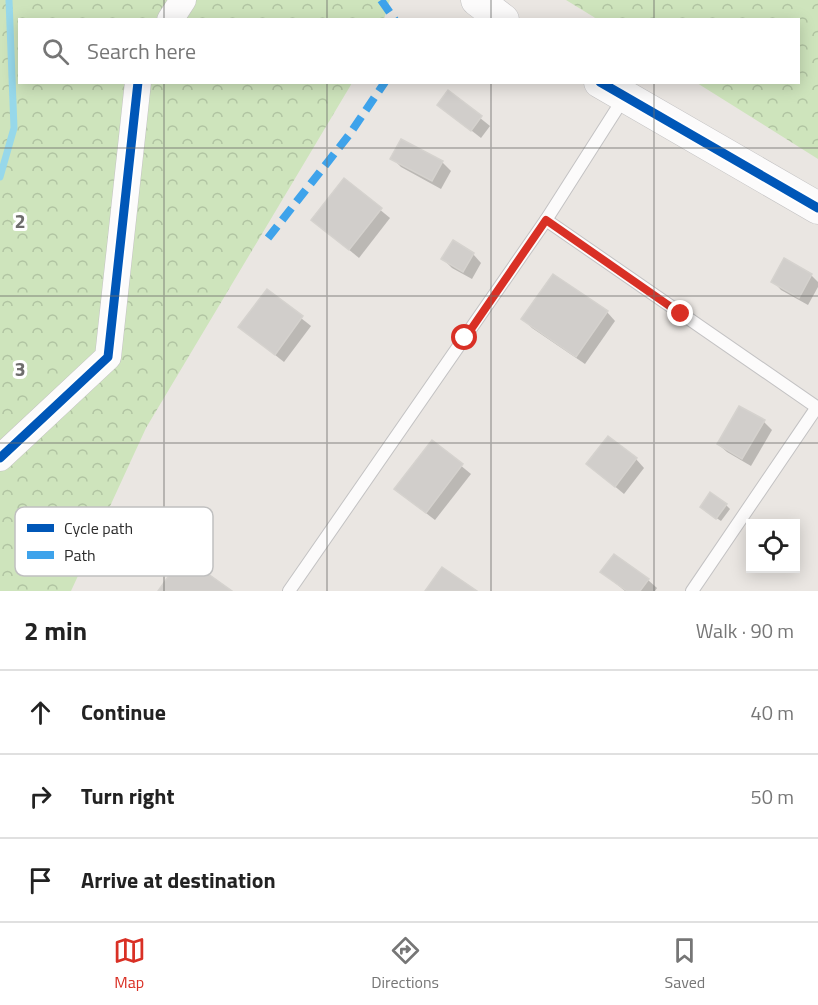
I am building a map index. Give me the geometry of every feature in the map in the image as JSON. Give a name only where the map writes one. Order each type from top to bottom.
[{"type":"street","points":[[171,18],[183,0]]},
{"type":"street","points":[[477,0],[500,18]]},
{"type":"street","points":[[0,458],[108,357],[138,84]]},
{"type":"street","points":[[612,89],[818,208]]},
{"type":"lane","points":[[289,591],[546,220],[612,89]]},
{"type":"lane","points":[[546,220],[817,407],[692,591]]},
{"type":"green space","points":[[0,0],[390,0],[384,18],[18,18],[18,84],[351,84],[146,428],[110,507],[15,507],[15,576],[78,576],[71,591],[0,591]]},
{"type":"green space","points":[[566,0],[818,0],[818,159],[699,84],[800,84],[800,18],[595,18]]},
{"type":"building","points":[[448,90],[482,116],[471,131],[437,105]]},
{"type":"building","points":[[401,139],[443,161],[432,181],[390,159]]},
{"type":"building","points":[[344,178],[382,208],[349,250],[311,220]]},
{"type":"building","points":[[453,240],[474,253],[463,272],[441,259]]},
{"type":"building","points":[[784,258],[812,274],[799,298],[771,282]]},
{"type":"building","points":[[553,274],[608,311],[576,357],[521,319]]},
{"type":"building","points":[[267,289],[303,316],[275,355],[238,327]]},
{"type":"building","points":[[739,406],[765,420],[742,459],[717,444]]},
{"type":"building","points":[[608,436],[637,458],[615,487],[586,464]]},
{"type":"building","points":[[432,440],[463,464],[426,513],[394,489]]},
{"type":"building","points":[[710,492],[727,504],[716,519],[700,507]]},
{"type":"building","points":[[614,554],[649,579],[640,591],[627,591],[600,572]]},
{"type":"building","points":[[442,567],[477,591],[425,591]]},
{"type":"building","points":[[169,576],[211,576],[232,591],[158,591]]},
{"type":"waterway","points":[[0,177],[14,128],[9,0]]},
{"type":"marked path","points":[[381,0],[394,18]]},
{"type":"marked path","points":[[268,238],[349,135],[384,84]]},
{"type":"cycle path","points":[[0,458],[108,357],[138,84]]},
{"type":"cycle path","points":[[603,84],[818,208]]},
{"type":"route","points":[[465,338],[546,220],[681,314]]}]
